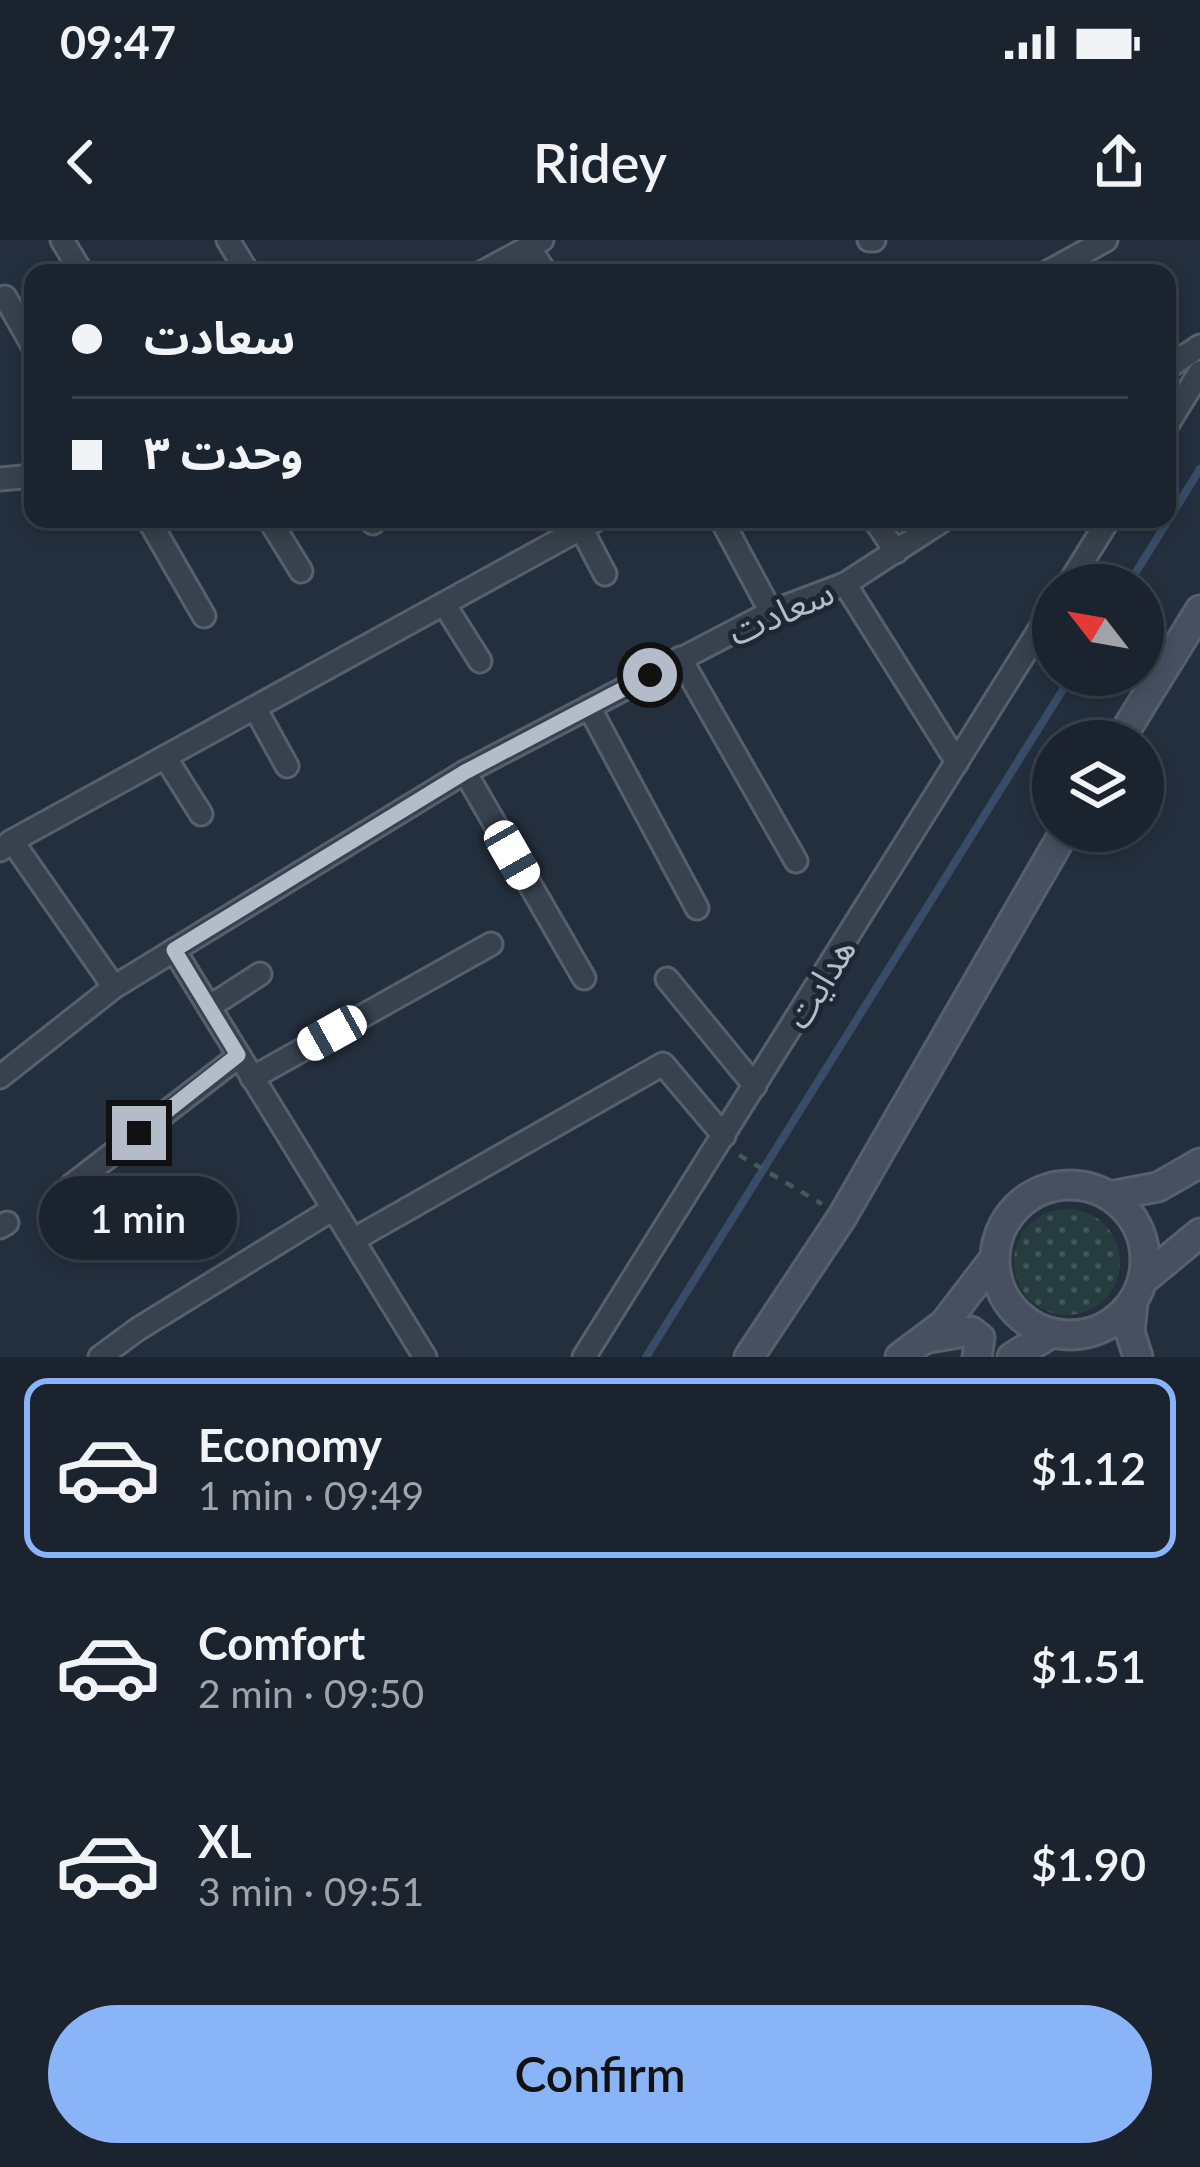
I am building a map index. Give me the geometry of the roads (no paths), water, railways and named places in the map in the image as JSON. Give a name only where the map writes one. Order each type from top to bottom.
[{"type":"main road","points":[[1132,720],[1200,610]]},
{"type":"main road","points":[[749,1357],[842,1216],[1053,852]]},
{"type":"main road","points":[[1110,1196],[1158,1187],[1200,1163]]},
{"type":"main road","points":[[1060,1342],[1009,1306],[998,1284],[994,1259],[1005,1221],[1018,1205],[1053,1186],[1072,1184],[1110,1196],[1141,1232],[1146,1256],[1130,1332],[1138,1357]]},
{"type":"main road","points":[[1012,1357],[1101,1330],[1119,1318],[1138,1291],[1200,1233]]},
{"type":"main road","points":[[900,1357],[944,1324],[994,1259]]},
{"type":"main road","points":[[928,1338],[970,1331],[980,1338],[976,1357]]},
{"type":"street","points":[[1062,264],[1106,240]]},
{"type":"street","points":[[498,264],[536,244]]},
{"type":"street","points":[[0,300],[5,297],[24,330]]},
{"type":"street","points":[[1176,411],[1200,372]]},
{"type":"street","points":[[153,528],[205,616]]},
{"type":"street","points":[[275,528],[301,571]]},
{"type":"street","points":[[114,987],[66,918],[6,846],[583,528]]},
{"type":"street","points":[[591,528],[605,574]]},
{"type":"street","points":[[727,528],[771,612]]},
{"type":"street","points":[[880,528],[896,553]]},
{"type":"street","name":"سعادت","points":[[0,1077],[114,987],[465,772],[771,612],[845,584],[932,528]]},
{"type":"street","points":[[1080,564],[1102,528]]},
{"type":"street","points":[[845,584],[957,763]]},
{"type":"street","points":[[444,604],[480,662]]},
{"type":"street","name":"هدایت","points":[[584,1357],[1032,642]]},
{"type":"street","points":[[680,658],[796,861]]},
{"type":"street","points":[[589,707],[698,908]]},
{"type":"street","points":[[255,708],[287,766]]},
{"type":"street","points":[[165,758],[200,814]]},
{"type":"street","points":[[465,772],[584,978]]},
{"type":"street","points":[[252,1078],[491,944]]},
{"type":"street","points":[[174,950],[425,1357]]},
{"type":"street","points":[[209,1007],[260,974]]},
{"type":"street","points":[[667,979],[755,1086]]},
{"type":"street","points":[[72,1185],[238,1055]]},
{"type":"street","points":[[352,1240],[664,1064],[724,1136]]},
{"type":"street","points":[[100,1357],[333,1209]]},
{"type":"waterway","points":[[1176,508],[1200,469]]},
{"type":"waterway","points":[[1141,564],[1163,528]]},
{"type":"waterway","points":[[646,1357],[1059,696]]}]
